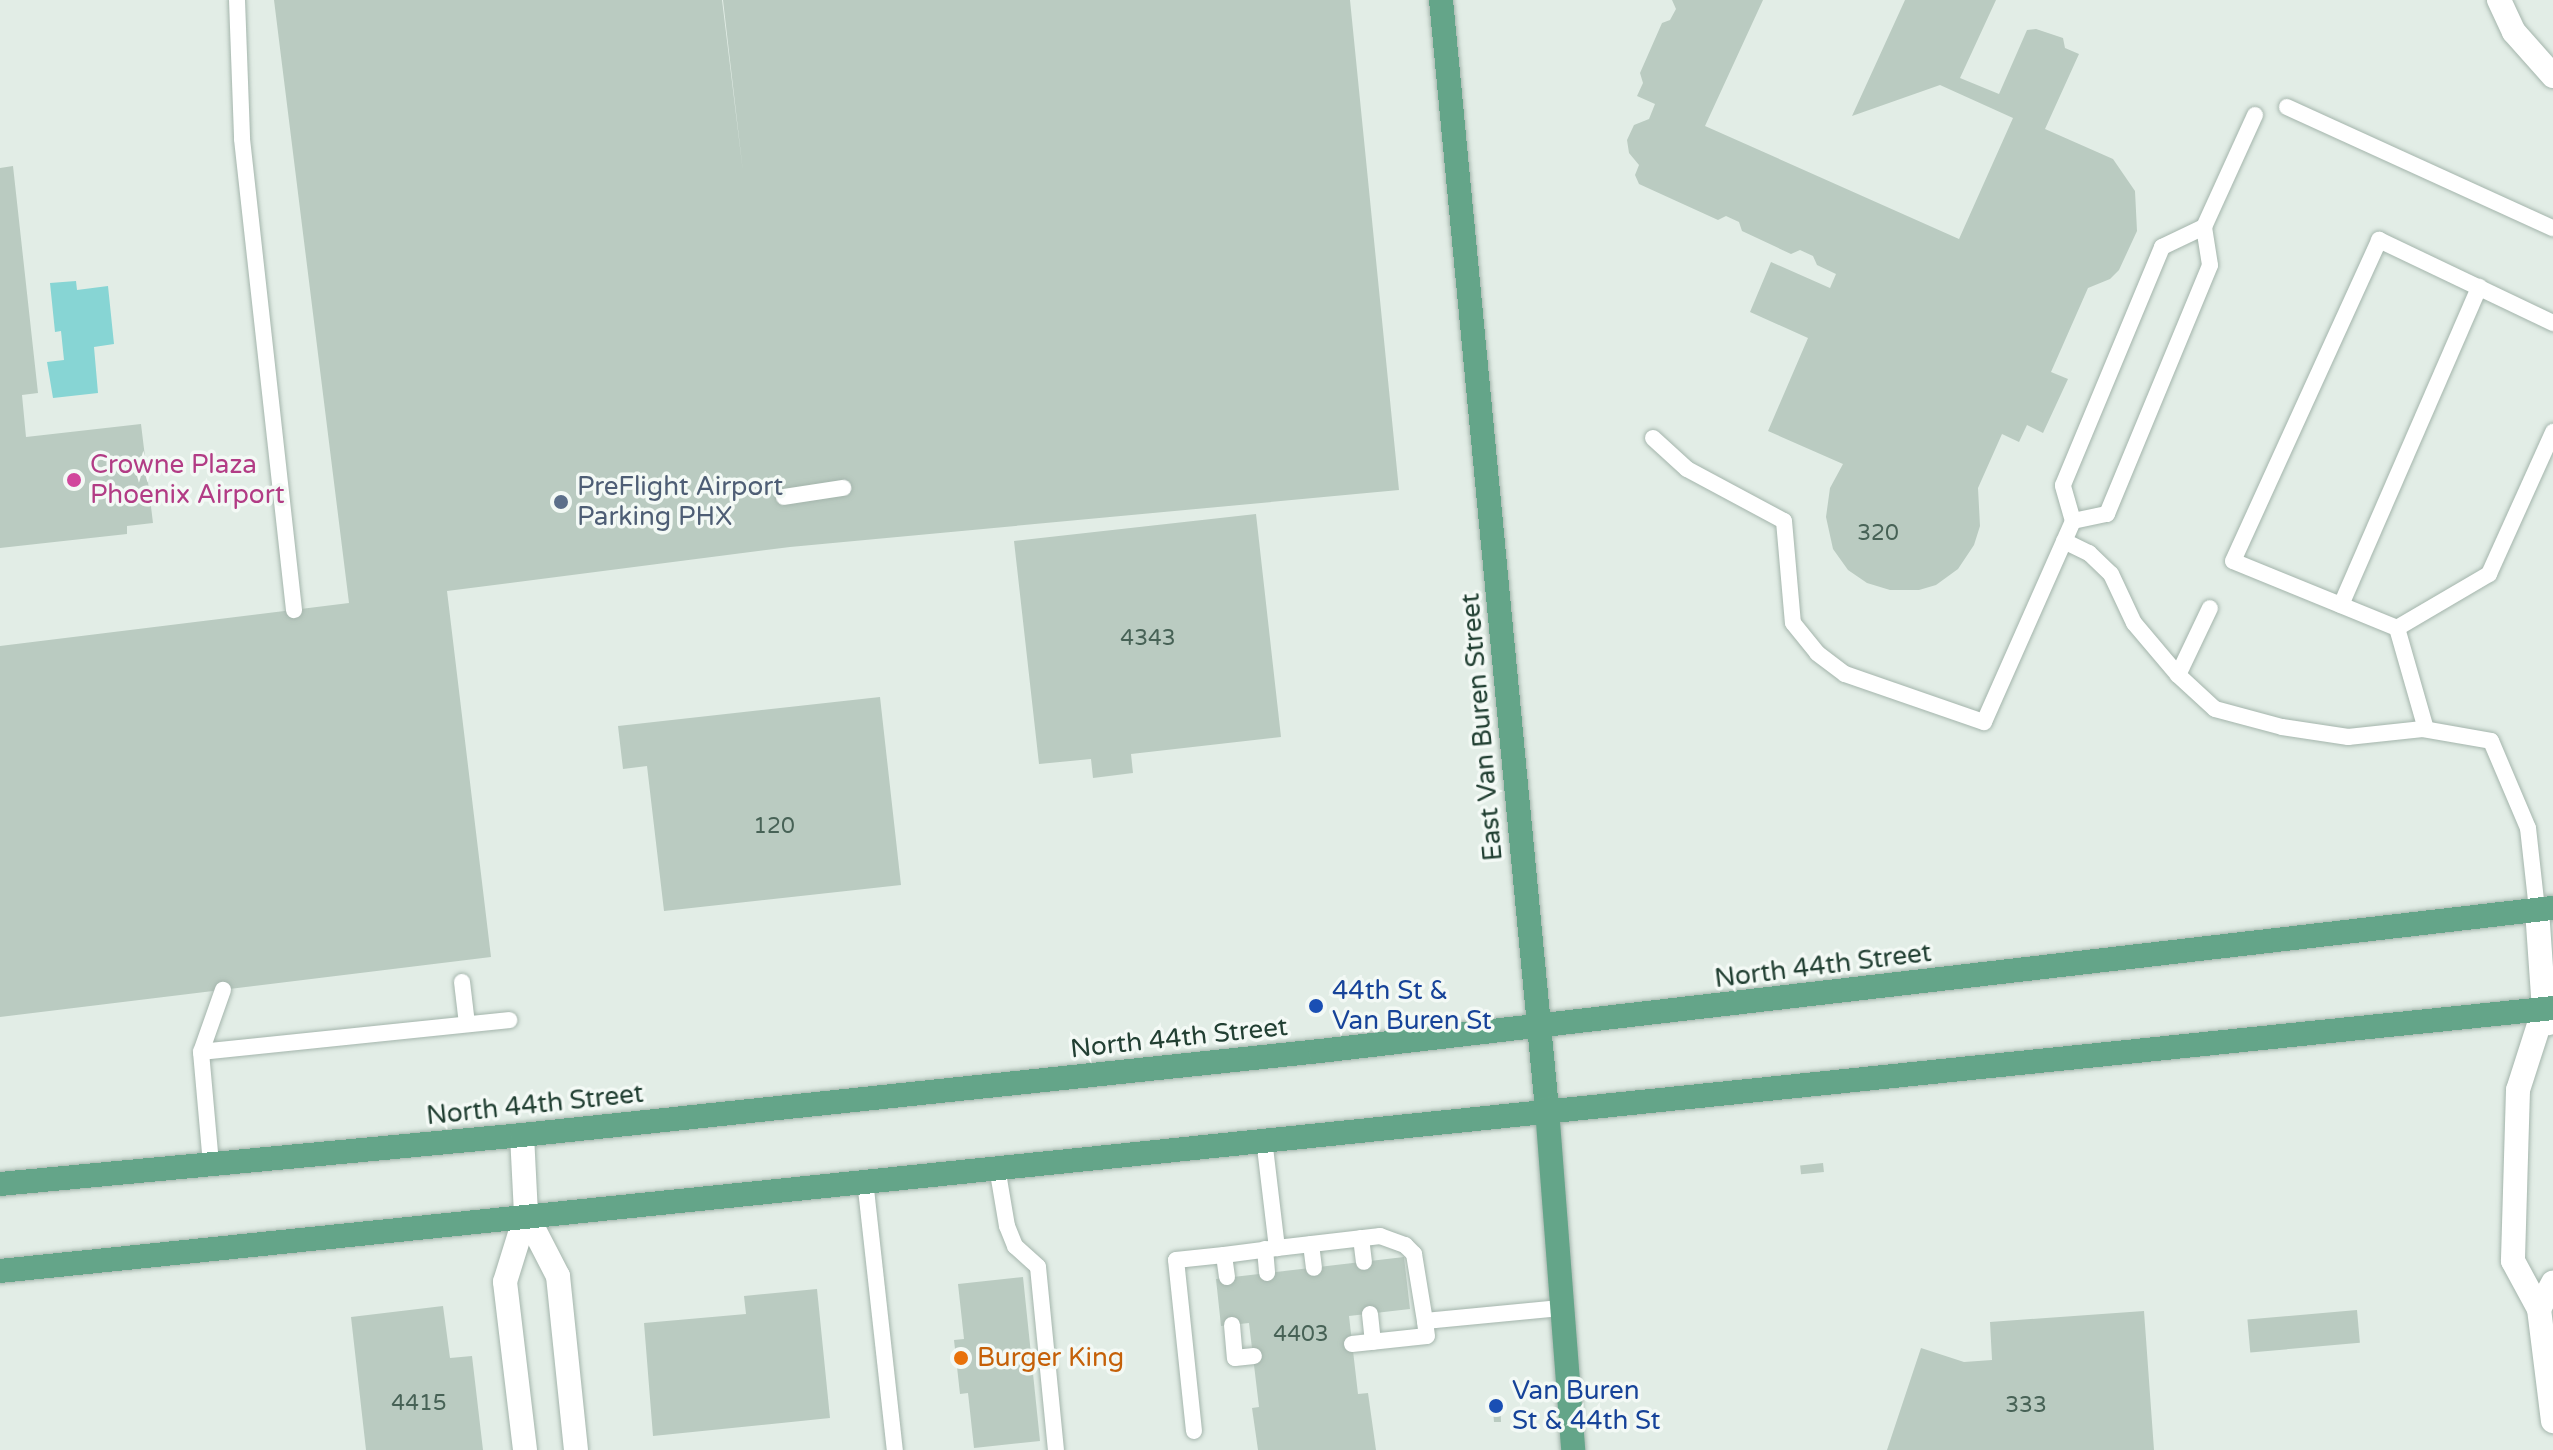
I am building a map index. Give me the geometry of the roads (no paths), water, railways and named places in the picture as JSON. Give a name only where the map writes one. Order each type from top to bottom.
[{"type":"main road","name":"East Van Buren Street","points":[[1441,0],[1547,1109],[1573,1450]]},
{"type":"main road","name":"North 44th Street","points":[[0,1184],[522,1135],[1538,1026],[2545,909]]},
{"type":"main road","points":[[0,1271],[526,1214],[1547,1109],[1795,1088],[2549,1008]]},
{"type":"street","points":[[2499,0],[2514,32],[2553,76]]},
{"type":"street","points":[[2545,909],[2553,1035]]},
{"type":"street","points":[[2549,1008],[2518,1090],[2513,1261],[2539,1309],[2553,1421]]},
{"type":"street","points":[[522,1135],[526,1214],[505,1282],[525,1450]]},
{"type":"street","points":[[526,1214],[558,1276],[576,1450]]},
{"type":"street","points":[[2539,1309],[2553,1283]]},
{"type":"lane","points":[[237,0],[242,139],[294,610]]},
{"type":"lane","points":[[2287,107],[2553,228]]},
{"type":"lane","points":[[2073,521],[2107,514],[2210,265],[2204,227],[2255,115]]},
{"type":"lane","points":[[1653,438],[1687,469],[1784,521],[1793,623],[1817,653],[1845,674],[1984,722],[2073,521],[2063,485],[2162,247],[2204,227]]},
{"type":"lane","points":[[2397,628],[2233,561],[2379,240],[2553,323]]},
{"type":"lane","points":[[2341,605],[2479,287]]},
{"type":"lane","points":[[2397,628],[2489,574],[2553,432]]},
{"type":"lane","points":[[784,497],[843,488]]},
{"type":"lane","points":[[2064,541],[2089,553],[2111,574],[2134,623],[2178,675],[2215,709],[2282,727],[2348,737],[2426,729],[2491,741],[2528,828],[2545,909]]},
{"type":"lane","points":[[2178,675],[2210,608]]},
{"type":"lane","points":[[2397,628],[2426,729]]},
{"type":"lane","points":[[462,982],[467,1024]]},
{"type":"lane","points":[[211,1164],[201,1052],[223,990]]},
{"type":"lane","points":[[201,1052],[509,1020]]},
{"type":"lane","points":[[1264,1139],[1271,1248],[1267,1273]]},
{"type":"lane","points":[[997,1167],[1007,1226],[1015,1246],[1038,1267],[1056,1450]]},
{"type":"lane","points":[[865,1180],[895,1450]]},
{"type":"lane","points":[[1194,1431],[1176,1260],[1380,1236],[1405,1245],[1414,1254],[1427,1336],[1352,1344]]},
{"type":"lane","points":[[1361,1238],[1364,1262]]},
{"type":"lane","points":[[1311,1244],[1314,1268]]},
{"type":"lane","points":[[1224,1255],[1227,1277]]},
{"type":"lane","points":[[1425,1321],[1560,1308]]},
{"type":"lane","points":[[1370,1314],[1373,1342]]},
{"type":"lane","points":[[1232,1325],[1235,1358],[1254,1356]]},
{"type":"water","points":[[76,281],[77,290],[108,286],[114,344],[94,347],[98,393],[53,398],[47,362],[64,360],[61,331],[55,332],[50,283]]},
{"type":"place","name":"Crowne Plaza Phoenix Airport","points":[[74,480]]},
{"type":"place","name":"PreFlight Airport Parking PHX","points":[[561,502]]},
{"type":"place","name":"44th St & Van Buren St","points":[[1316,1006]]},
{"type":"place","name":"Burger King","points":[[961,1358]]},
{"type":"place","name":"Van Buren St & 44th St","points":[[1496,1406]]}]
